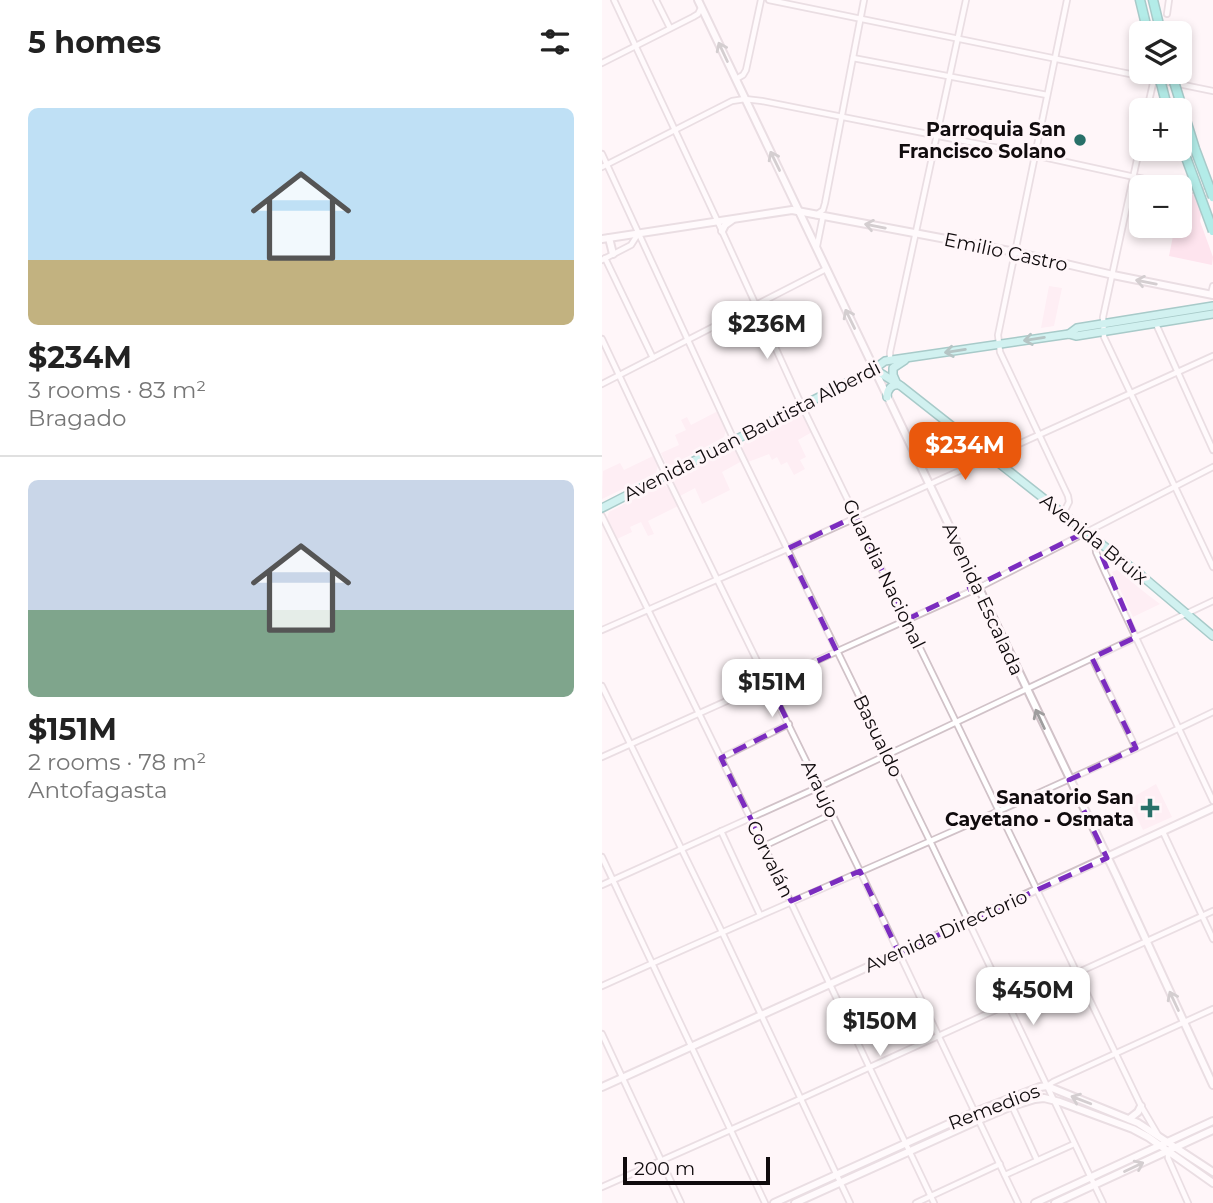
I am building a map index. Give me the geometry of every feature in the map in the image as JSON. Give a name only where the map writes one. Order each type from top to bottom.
[{"type":"highway","points":[[1140,0],[1145,21]]},
{"type":"highway","points":[[1153,0],[1158,21]]},
{"type":"highway","points":[[1175,84],[1213,195]]},
{"type":"highway","points":[[1187,161],[1213,231]]},
{"type":"main road","name":"Avenida Juan Bautista Alberdi","points":[[1104,328],[1212,312]]},
{"type":"main road","name":"Avenida Juan Bautista Alberdi","points":[[602,508],[874,369],[880,363],[1069,334],[1076,328],[1156,324],[1212,312]]},
{"type":"main road","points":[[887,397],[891,387],[899,385],[892,375],[893,368],[911,358]]},
{"type":"main road","name":"Avenida Bruix","points":[[874,369],[899,385],[1086,532],[1213,636]]},
{"type":"street","name":"Guardia Nacional","points":[[614,0],[802,406],[1141,1107],[1158,1135],[1159,1145]]},
{"type":"street","points":[[656,0],[670,29]]},
{"type":"street","points":[[736,79],[746,70],[761,0]]},
{"type":"street","points":[[769,0],[1055,59],[1129,71]]},
{"type":"street","points":[[817,247],[820,215],[825,203],[864,0]]},
{"type":"street","points":[[890,360],[966,0]]},
{"type":"street","points":[[1063,514],[1069,502],[1068,496],[1000,352],[998,335],[1067,0]]},
{"type":"street","points":[[1167,14],[1169,0]]},
{"type":"street","points":[[602,63],[698,14],[700,3]]},
{"type":"street","name":"Avenida Escalada","points":[[700,3],[1213,1085]]},
{"type":"street","points":[[853,58],[1047,95]]},
{"type":"street","points":[[1184,84],[1213,92]]},
{"type":"street","points":[[604,166],[732,101],[745,99],[1129,176]]},
{"type":"street","name":"Basualdo","points":[[602,154],[604,166],[734,440],[1103,1203]]},
{"type":"street","points":[[1192,190],[1213,195]]},
{"type":"street","points":[[1129,199],[1103,317],[1104,337],[1213,567]]},
{"type":"street","name":"Emilio Castro","points":[[606,238],[786,210],[799,211],[1015,252],[1212,295]]},
{"type":"street","points":[[722,232],[727,223],[740,217]]},
{"type":"street","points":[[638,233],[631,245],[603,259],[653,358]]},
{"type":"street","points":[[606,238],[613,254]]},
{"type":"street","points":[[602,384],[827,269]]},
{"type":"street","points":[[1212,295],[1213,286]]},
{"type":"street","points":[[1156,324],[1213,450]]},
{"type":"street","name":"Araujo","points":[[602,339],[900,953],[1018,1203]]},
{"type":"street","points":[[602,630],[1213,356]]},
{"type":"street","points":[[602,757],[978,588],[1213,467]]},
{"type":"street","name":"Corvalán","points":[[602,516],[764,846],[934,1203]]},
{"type":"street","points":[[1095,540],[1096,552],[1213,800]]},
{"type":"street","points":[[602,885],[819,787],[1213,601]]},
{"type":"street","points":[[1092,658],[1136,748]]},
{"type":"street","points":[[602,687],[850,1203]]},
{"type":"street","points":[[602,986],[1069,780],[1213,712]]},
{"type":"street","points":[[721,758],[789,724]]},
{"type":"street","name":"Avenida Directorio","points":[[602,1087],[1213,808]]},
{"type":"street","points":[[764,846],[832,814]]},
{"type":"street","points":[[721,831],[760,915]]},
{"type":"street","points":[[1163,832],[1213,939]]},
{"type":"street","points":[[602,857],[765,1203]]},
{"type":"street","points":[[602,1188],[1213,911]]},
{"type":"street","name":"Remedios","points":[[774,1203],[975,1112],[1047,1086],[1213,1009]]},
{"type":"street","points":[[602,1034],[681,1203]]},
{"type":"street","points":[[1047,1086],[1129,1119],[1213,1172]]},
{"type":"street","name":"Remedios","points":[[795,1203],[979,1120],[1035,1099],[1054,1100]]},
{"type":"street","points":[[1054,1100],[1133,1129],[1213,1182]]},
{"type":"street","points":[[1012,1107],[1037,1160]]},
{"type":"street","points":[[1129,1119],[1141,1107]]},
{"type":"street","points":[[1035,1203],[1213,1121]]},
{"type":"street","points":[[1055,1203],[1213,1130]]},
{"type":"street","points":[[1005,1175],[1074,1144]]},
{"type":"street","points":[[1168,1151],[1168,1158],[1188,1203]]},
{"type":"street","points":[[916,1203],[1000,1164]]},
{"type":"highlighted area","points":[[856,516],[906,620],[1086,532],[1095,540],[1136,637],[1092,658],[1136,748],[1069,780],[1107,858],[899,953],[860,871],[791,901],[721,758],[789,724],[769,683],[837,652],[787,549]]},
{"type":"shaded area","points":[[1192,194],[1204,197],[1200,221],[1213,257],[1212,265],[1169,256],[1173,238],[1192,238]]},
{"type":"shaded area","points":[[1049,286],[1062,288],[1054,326],[1041,328]]},
{"type":"shaded area","points":[[718,411],[726,430],[724,437],[672,465],[666,464],[661,453],[679,445],[675,435],[686,430],[681,420],[687,417],[691,425]]},
{"type":"shaded area","points":[[797,415],[804,417],[812,432],[798,440],[806,457],[800,460],[805,469],[794,475],[787,462],[781,465],[777,457],[772,460],[769,454],[748,462],[742,448],[745,442]]},
{"type":"shaded area","points":[[728,450],[737,452],[742,461],[722,472],[730,490],[702,504],[695,488],[680,496],[674,483],[675,478]]},
{"type":"shaded area","points":[[653,456],[658,466],[656,473],[602,499],[603,471],[620,463],[624,470]]},
{"type":"shaded area","points":[[664,485],[670,489],[678,506],[648,521],[654,534],[648,536],[641,522],[630,527],[632,532],[617,539],[607,518],[609,512]]},
{"type":"shaded area","points":[[1117,570],[1160,604],[1133,617],[1112,572]]},
{"type":"shaded area","name":"Sanatorio San Cayetano - Osmata","points":[[1156,784],[1172,817],[1143,830],[1128,800]]},
{"type":"place","name":"Parroquia San Francisco Solano","points":[[1080,140]]},
{"type":"place","name":"Sanatorio San Cayetano - Osmata","points":[[1150,808]]}]
